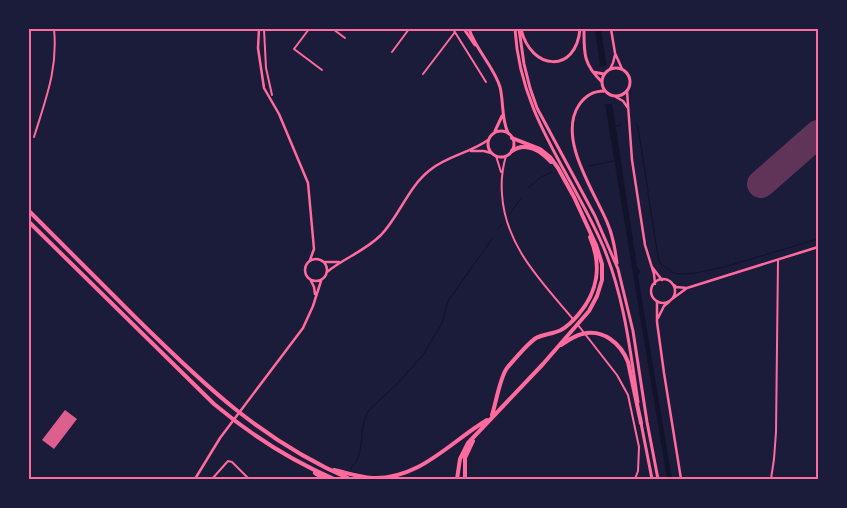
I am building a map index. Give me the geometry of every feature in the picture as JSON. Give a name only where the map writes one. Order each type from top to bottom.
[{"type":"highway","points":[[457,479],[464,450],[473,437],[520,389],[589,310],[596,299],[602,280],[601,261],[593,237],[555,164],[539,148],[512,138]]},
{"type":"highway","points":[[465,479],[464,465],[467,451],[491,418],[506,370],[535,339],[560,331],[572,322],[588,302],[594,290],[597,276],[597,259],[594,245],[556,169],[546,157],[535,149],[520,147],[512,151]]},
{"type":"highway","points":[[29,211],[215,394],[260,429],[298,453],[324,468],[350,479]]},
{"type":"highway","points":[[29,222],[209,399],[259,438],[324,479]]},
{"type":"highway","points":[[559,346],[577,336],[589,333],[601,334],[616,343],[625,354],[628,362],[641,423]]},
{"type":"highway","points":[[324,468],[370,478],[405,473],[432,460],[465,434],[491,418]]},
{"type":"highway","points":[[309,469],[334,479]]},
{"type":"main road","points":[[259,29],[260,64],[265,90],[278,114],[308,183],[314,249],[305,272],[314,287],[315,295]]},
{"type":"main road","points":[[327,272],[341,262],[361,252],[382,234],[411,191],[429,170],[450,157],[467,152],[484,151],[496,156],[506,156],[512,151],[514,147],[502,113],[498,82],[464,29]]},
{"type":"main road","points":[[469,29],[475,45]]},
{"type":"main road","points":[[515,29],[518,62],[530,103],[594,227],[611,269],[626,323],[641,423],[652,479]]},
{"type":"main road","points":[[520,29],[525,43],[532,53],[544,60],[554,61],[564,59],[572,52],[582,29]]},
{"type":"main road","points":[[520,29],[524,64],[536,104],[598,221],[618,269]]},
{"type":"main road","points":[[582,29],[585,57],[590,70],[602,82]]},
{"type":"main road","points":[[611,29],[615,53],[622,69],[630,79],[630,84],[623,95],[611,96],[604,90],[602,82],[604,74],[613,63],[615,53]]},
{"type":"main road","points":[[610,69],[622,69]]},
{"type":"main road","points":[[590,70],[604,74]]},
{"type":"main road","points":[[604,90],[591,93],[581,102],[574,114],[572,132],[578,159],[610,228],[633,331],[658,479]]},
{"type":"main road","points":[[627,91],[632,160],[645,245],[649,263],[654,274],[652,293],[657,301],[658,322],[681,479]]},
{"type":"main road","points":[[616,96],[623,101],[629,110]]},
{"type":"main road","points":[[467,152],[488,140],[498,128],[502,113]]},
{"type":"main road","points":[[493,134],[501,131],[508,133]]},
{"type":"main road","points":[[488,140],[491,153]]},
{"type":"main road","points":[[658,322],[664,306],[687,288],[818,247]]},
{"type":"main road","points":[[195,479],[220,438],[303,328],[321,281],[326,277],[327,272],[327,267],[314,249]]},
{"type":"main road","points":[[310,260],[320,259]]},
{"type":"main road","points":[[324,262],[341,262]]},
{"type":"main road","points":[[649,263],[662,280],[670,282],[676,287],[687,288]]},
{"type":"main road","points":[[654,284],[662,280]]},
{"type":"main road","points":[[311,281],[321,281]]},
{"type":"main road","points":[[670,282],[675,290],[672,299]]},
{"type":"main road","points":[[657,301],[662,303],[669,302]]},
{"type":"street","points":[[34,137],[54,70],[56,47],[54,29]]},
{"type":"street","points":[[264,29],[266,63],[272,95]]},
{"type":"street","points":[[309,29],[294,50],[322,70]]},
{"type":"street","points":[[333,29],[345,38]]},
{"type":"street","points":[[392,52],[409,29]]},
{"type":"street","points":[[423,74],[454,30],[486,82]]},
{"type":"street","points":[[260,64],[266,63]]},
{"type":"street","points":[[496,156],[502,175],[505,217],[512,238],[533,270],[617,375],[628,394],[639,447],[638,470],[635,479]]},
{"type":"street","points":[[502,175],[506,156]]},
{"type":"street","points":[[770,479],[776,432],[778,260]]},
{"type":"street","points":[[212,479],[228,461],[232,462],[250,479]]},
{"type":"shaded area","points":[[595,29],[601,29],[637,267],[640,271],[638,276],[672,479],[667,479],[605,104]]},
{"type":"pier","points":[[609,65],[615,103],[603,105],[597,67]]},
{"type":"building","points":[[65,410],[77,419],[54,449],[42,440]]},
{"type":"waterway","points":[[636,124],[658,257],[661,264],[674,273],[695,273],[724,267],[818,239]]},
{"type":"waterway","points":[[615,126],[621,125]]},
{"type":"waterway","points":[[588,166],[614,161]]},
{"type":"waterway","points":[[528,188],[541,177],[552,172]]},
{"type":"waterway","points":[[509,215],[521,198]]},
{"type":"waterway","points":[[499,228],[502,224]]},
{"type":"waterway","points":[[351,468],[359,455],[363,425],[369,410],[398,383],[423,355],[442,323],[448,301],[492,239]]},
{"type":"runway","points":[[761,184],[818,134]]}]
